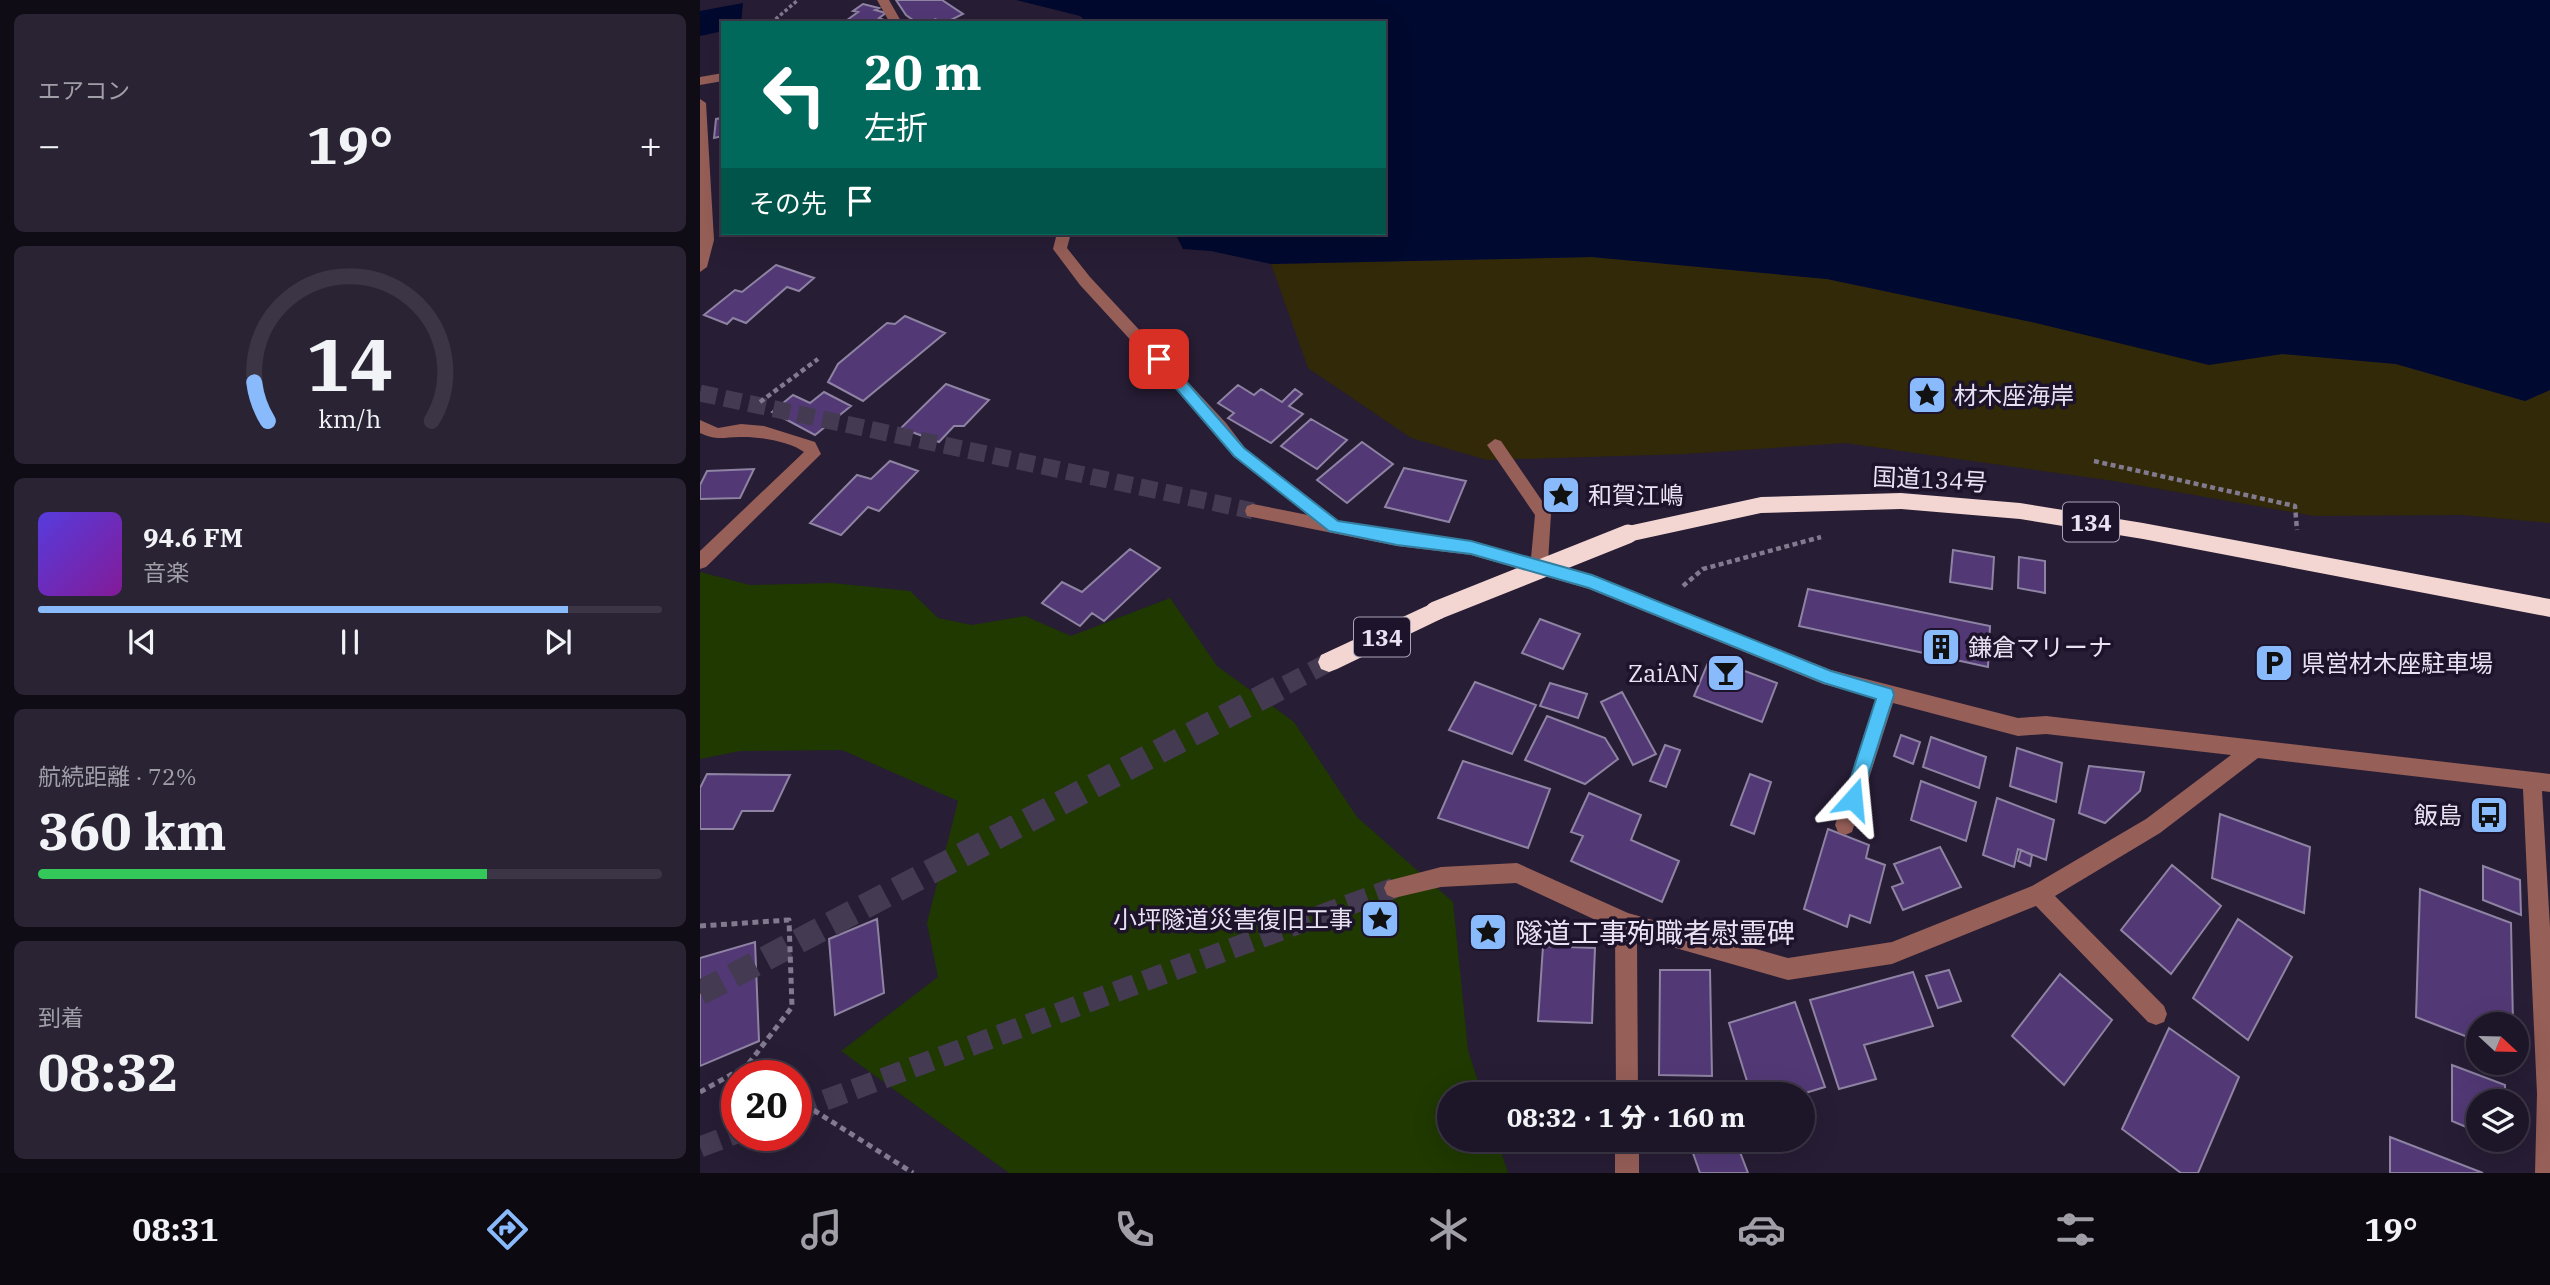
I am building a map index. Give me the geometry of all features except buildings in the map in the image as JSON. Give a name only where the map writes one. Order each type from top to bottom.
[{"type":"highway","name":"国道134号","points":[[1329,662],[1435,611],[1628,534],[1761,505],[1901,501],[2021,510],[2130,528],[2550,608]]},
{"type":"street","points":[[883,0],[895,21]]},
{"type":"street","points":[[700,81],[721,77]]},
{"type":"street","points":[[700,103],[707,240],[700,267]]},
{"type":"street","points":[[1064,235],[1060,249],[1085,281],[1212,417],[1239,452],[1334,527]]},
{"type":"street","points":[[700,426],[717,434],[738,428],[776,435],[809,446],[813,454],[700,562]]},
{"type":"street","points":[[1495,445],[1543,514],[1539,567]]},
{"type":"street","points":[[1254,511],[1397,538],[1471,548],[1539,567],[1592,582],[1830,678],[1886,695],[2018,727],[2046,725],[2541,782],[2548,1094],[2547,1173]]},
{"type":"street","points":[[1845,825],[1886,695]]},
{"type":"street","points":[[1394,888],[1441,877],[1517,873],[1626,923],[1788,968],[1892,953],[2039,894],[2154,825],[2256,748]]},
{"type":"street","points":[[2039,894],[2156,1014]]},
{"type":"street","points":[[1626,923],[1627,1082]]},
{"type":"street","points":[[1627,1152],[1627,1173]]},
{"type":"path","points":[[773,21],[798,0]]},
{"type":"path","points":[[717,434],[818,359]]},
{"type":"path","points":[[2094,461],[2295,506],[2297,530]]},
{"type":"path","points":[[1655,609],[1703,569],[1829,535]]},
{"type":"path","points":[[700,926],[789,920],[792,1007],[751,1060]]},
{"type":"path","points":[[700,1092],[721,1081]]},
{"type":"path","points":[[812,1109],[913,1173]]},
{"type":"green space","points":[[700,572],[750,585],[832,583],[910,591],[938,618],[972,625],[1025,616],[1071,636],[1170,598],[1217,666],[1294,722],[1357,817],[1453,902],[1468,1050],[1478,1082],[1437,1082],[1437,1152],[1501,1152],[1508,1173],[1009,1173],[841,1051],[938,977],[927,923],[958,801],[842,750],[740,751],[700,759]]},
{"type":"sand","name":"材木座海岸","points":[[1592,257],[1827,279],[2036,323],[2209,364],[2282,354],[2396,364],[2525,401],[2550,390],[2550,523],[2462,515],[2314,516],[2114,481],[1845,443],[1685,454],[1487,460],[1411,438],[1308,368],[1271,264]]},
{"type":"water","points":[[1016,0],[2550,0],[2550,390],[2525,401],[2396,364],[2282,354],[2209,365],[2036,323],[1827,279],[1592,257],[1271,264],[1211,251],[1183,249],[1176,235],[1386,235],[1386,21],[1086,21],[1080,16]]},
{"type":"water","points":[[743,3],[741,21],[721,21],[721,31],[700,36],[700,11]]},
{"type":"tunnel","points":[[700,393],[1253,511]]},
{"type":"tunnel","points":[[1286,685],[1329,662]]},
{"type":"tunnel","points":[[700,993],[1289,683]]},
{"type":"tunnel","points":[[812,1105],[1394,888]]},
{"type":"tunnel","points":[[700,1147],[721,1139]]},
{"type":"place","name":"材木座海岸","points":[[1927,395]]},
{"type":"place","name":"和賀江嶋","points":[[1561,495]]},
{"type":"place","name":"鎌倉マリーナ","points":[[1941,647]]},
{"type":"place","name":"県営材木座駐車場","points":[[2274,663]]},
{"type":"place","name":"ZaiAN","points":[[1726,673]]},
{"type":"place","name":"飯島","points":[[2489,815]]},
{"type":"place","name":"小坪隧道災害復旧工事","points":[[1380,919]]},
{"type":"place","name":"隧道工事殉職者慰霊碑","points":[[1488,932]]},
{"type":"route","points":[[1159,359],[1239,452],[1334,527],[1471,548],[1592,582],[1830,678],[1886,695],[1853,799]]}]
